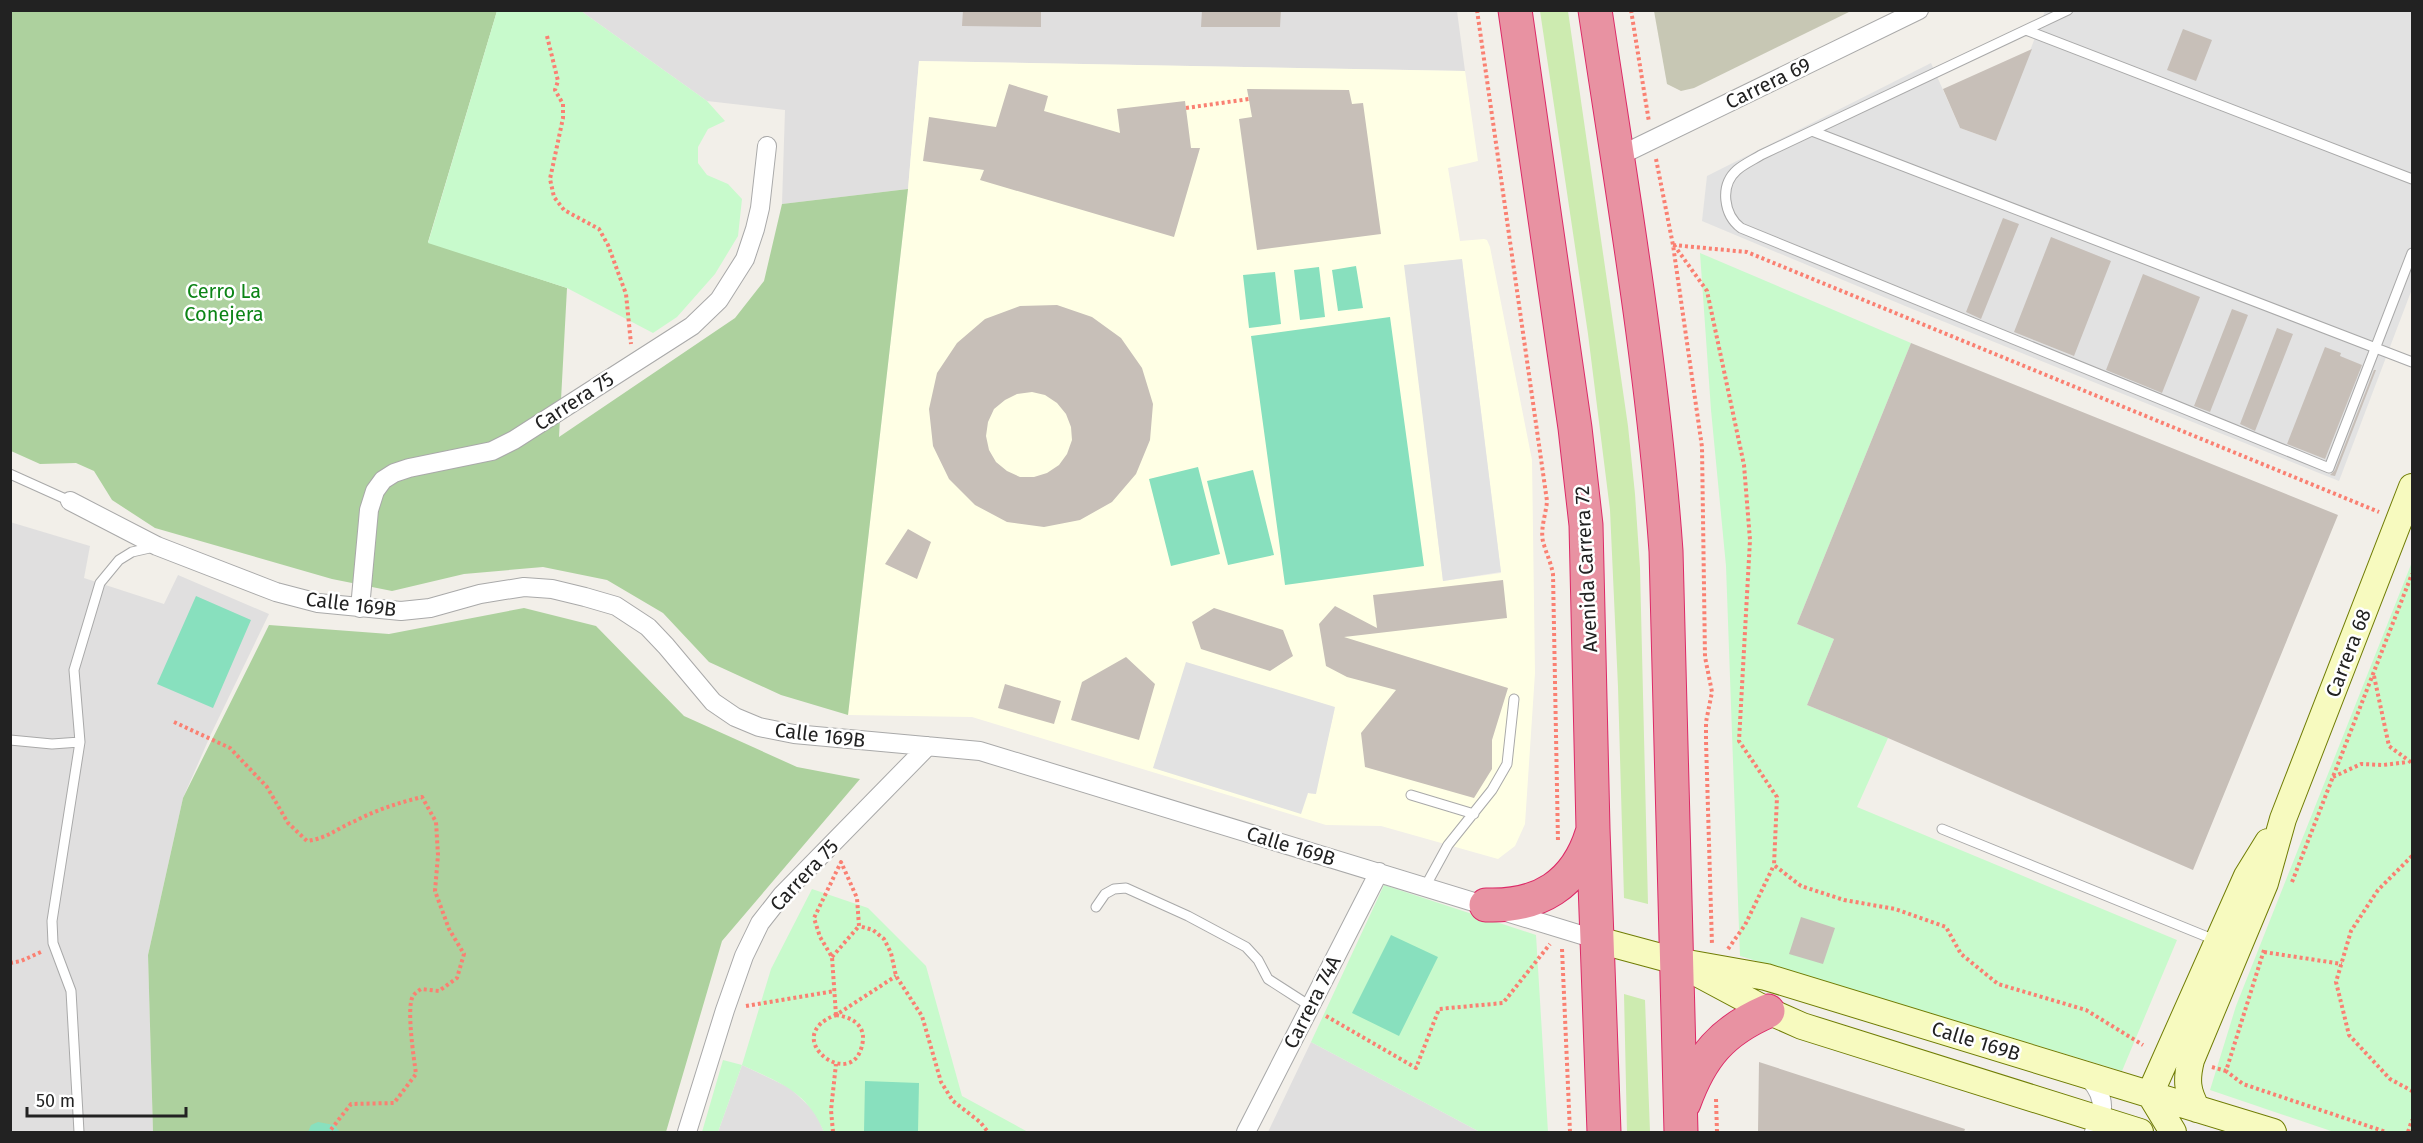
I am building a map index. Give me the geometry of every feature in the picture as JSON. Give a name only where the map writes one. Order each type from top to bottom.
[{"type":"highway","name":"Avenida Carrera 72","points":[[1515,10],[1576,438],[1586,525],[1593,829],[1604,1132]]},
{"type":"highway","points":[[1594,10],[1617,157],[1661,489],[1666,551],[1681,1123]]},
{"type":"highway","points":[[1486,905],[1517,904],[1532,900],[1559,885],[1575,869],[1586,850],[1593,829]]},
{"type":"highway","points":[[1681,1123],[1694,1076],[1716,1044],[1740,1024],[1768,1011]]},
{"type":"main road","name":"Carrera 68","points":[[2197,1109],[2187,1086],[2186,1077],[2191,1060],[2265,883],[2283,819],[2412,488]]},
{"type":"main road","name":"Carrera 68","points":[[2150,1094],[2247,876],[2283,819]]},
{"type":"main road","name":"Calle 169B","points":[[1598,940],[1676,962],[1766,977],[2273,1132]]},
{"type":"main road","name":"Calle 169B","points":[[1676,962],[1768,1011],[1802,1026],[2097,1127],[2140,1132]]},
{"type":"main road","points":[[2150,1094],[2173,1132]]},
{"type":"street","name":"Carrera 69","points":[[1617,157],[1919,10]]},
{"type":"street","name":"Carrera 75","points":[[360,608],[369,510],[375,491],[382,480],[410,468],[492,451],[514,440],[692,326],[719,300],[745,259],[760,208],[767,146]]},
{"type":"street","name":"Calle 169B","points":[[70,501],[157,546],[276,592],[318,603],[401,611],[430,608],[480,594],[524,587],[552,589],[585,597],[616,606],[648,627],[713,702],[735,717],[759,728],[794,734],[980,751],[1598,940]]},
{"type":"street","name":"Carrera 75","points":[[687,1132],[725,1010],[744,956],[760,923],[782,895],[928,746]]},
{"type":"street","name":"Carrera 74A","points":[[1245,1132],[1379,872]]},
{"type":"street","points":[[2084,1074],[2092,1081],[2102,1100],[2097,1127]]},
{"type":"lane","points":[[2068,10],[1761,155],[1736,171],[1729,182],[1726,193],[1727,211],[1734,222],[1752,232],[2329,468],[2412,253]]},
{"type":"lane","points":[[2026,30],[2412,179]]},
{"type":"lane","points":[[1812,131],[2412,362]]},
{"type":"lane","name":"Calle 169B","points":[[10,474],[70,501]]},
{"type":"lane","points":[[78,1132],[71,991],[53,943],[52,921],[80,742],[74,670],[100,583],[119,560],[132,552],[157,546]]},
{"type":"lane","points":[[1425,887],[1448,845],[1474,814],[1507,764],[1514,699]]},
{"type":"lane","points":[[10,740],[52,744],[80,742]]},
{"type":"lane","points":[[1411,795],[1474,814]]},
{"type":"lane","points":[[1942,830],[2218,941]]},
{"type":"lane","points":[[1096,906],[1105,894],[1114,889],[1126,888],[1188,916],[1246,947],[1258,960],[1268,979],[1310,1006]]},
{"type":"path","points":[[1477,10],[1547,501],[1543,522],[1543,544],[1550,558],[1553,574],[1558,843]]},
{"type":"path","points":[[547,36],[558,81],[555,90],[563,104],[550,179],[554,197],[564,210],[599,229],[608,245],[626,294],[631,345]]},
{"type":"path","points":[[1186,108],[1249,99]]},
{"type":"path","points":[[1712,968],[1745,925],[1774,865],[1777,797],[1739,741],[1750,540],[1744,465],[1707,291],[1673,245],[1747,252],[2399,521]]},
{"type":"path","points":[[2290,886],[2412,574]]},
{"type":"path","points":[[2374,674],[2389,746],[2411,762]]},
{"type":"path","points":[[174,722],[230,748],[267,787],[288,823],[307,841],[324,838],[353,821],[388,806],[422,797],[436,822],[438,855],[435,891],[449,929],[464,954],[457,978],[439,991],[421,989],[413,996],[411,1039],[416,1074],[394,1103],[351,1104],[329,1132]]},
{"type":"path","points":[[2333,777],[2361,764],[2383,765],[2411,762]]},
{"type":"path","points":[[2412,856],[2378,890],[2351,931],[2336,982],[2349,1035],[2390,1079],[2412,1091]]},
{"type":"path","points":[[832,957],[859,926],[857,898],[841,862],[814,918],[820,937],[832,957],[836,1015]]},
{"type":"path","points":[[1774,865],[1801,886],[1844,900],[1895,909],[1946,927],[1962,954],[1998,984],[2086,1010],[2143,1045]]},
{"type":"path","points":[[859,926],[873,930],[884,939],[891,953],[896,976],[922,1016],[941,1082],[953,1101],[980,1122],[988,1132]]},
{"type":"path","points":[[1310,1006],[1416,1068],[1439,1009],[1503,1003],[1562,929]]},
{"type":"path","points":[[1562,929],[1570,1132]]},
{"type":"path","points":[[2226,1071],[2268,941]]},
{"type":"path","points":[[10,963],[39,954],[53,943]]},
{"type":"path","points":[[2264,952],[2342,964]]},
{"type":"path","points":[[836,1015],[850,1017],[860,1026],[864,1040],[860,1053],[850,1062],[836,1064],[825,1060],[817,1051],[814,1040],[817,1028],[825,1019],[836,1015],[896,976]]},
{"type":"path","points":[[725,1010],[835,991]]},
{"type":"path","points":[[833,1132],[831,1110],[836,1064]]},
{"type":"path","points":[[2207,1065],[2226,1071],[2243,1084],[2386,1132]]},
{"type":"path","points":[[2408,1132],[2412,1120]]},
{"type":"shaded area","points":[[1654,10],[1851,11],[1694,88],[1681,91],[1667,84]]},
{"type":"shaded area","points":[[581,11],[1457,11],[1465,71],[919,61],[908,189],[782,204],[785,110],[707,101]]},
{"type":"shaded area","points":[[2045,11],[2412,11],[2412,289],[2339,481],[1910,308],[1702,221],[1707,176],[1931,63],[1960,128],[1996,141]]},
{"type":"shaded area","points":[[919,61],[1465,71],[1478,161],[1448,168],[1460,241],[1484,239],[1490,247],[1532,460],[1535,673],[1525,824],[1515,846],[1498,859],[1381,826],[1326,825],[972,717],[848,715],[908,189]],"holes":[[[1462,260],[1501,573],[1443,581],[1405,265]],[[1335,707],[1315,794],[1308,793],[1301,814]]]},
{"type":"shaded area","points":[[1462,259],[1501,572],[1443,581],[1404,265]]},
{"type":"shaded area","points":[[10,522],[90,546],[84,578],[164,604],[178,575],[269,614],[183,798],[148,955],[153,1132],[11,1132]]},
{"type":"shaded area","points":[[1186,662],[1335,707],[1316,794],[1308,793],[1301,814],[1153,768]]},
{"type":"shaded area","points":[[1311,1042],[1480,1132],[1268,1132]]},
{"type":"shaded area","points":[[742,1065],[790,1088],[816,1113],[824,1132],[718,1132]]},
{"type":"green space","name":"Cerro La Conejera","points":[[10,11],[497,11],[428,242],[567,288],[559,437],[735,318],[764,281],[782,204],[908,189],[848,715],[781,695],[709,662],[663,613],[607,580],[543,567],[464,574],[392,591],[332,579],[155,528],[112,500],[94,471],[76,463],[40,464],[11,451]]},
{"type":"green space","points":[[497,11],[581,11],[707,101],[725,121],[708,129],[698,147],[698,163],[707,175],[728,184],[742,199],[738,236],[715,274],[677,317],[653,333],[567,288],[428,243]]},
{"type":"green space","points":[[1540,11],[1568,11],[1628,426],[1640,568],[1648,904],[1624,898],[1610,510],[1588,334]]},
{"type":"green space","points":[[1700,253],[1911,343],[1797,624],[1834,639],[1807,705],[1888,738],[1857,807],[2177,940],[2122,1071],[1740,956],[1726,566],[1711,410]]},
{"type":"green space","points":[[1356,266],[1363,308],[1338,311],[1332,270]]},
{"type":"green space","points":[[1319,267],[1325,317],[1300,320],[1294,270]]},
{"type":"green space","points":[[1275,272],[1281,324],[1249,328],[1243,275]]},
{"type":"green space","points":[[1390,317],[1424,566],[1285,585],[1251,336]]},
{"type":"green space","points":[[1198,467],[1220,554],[1171,566],[1149,479]]},
{"type":"green space","points":[[1253,470],[1274,555],[1228,565],[1207,481]]},
{"type":"green space","points":[[2412,562],[2412,1132],[2334,1132],[2210,1090],[2236,1006]]},
{"type":"green space","points":[[196,596],[251,620],[213,708],[157,684]]},
{"type":"green space","points":[[524,608],[596,626],[684,716],[797,767],[860,779],[722,941],[666,1132],[153,1132],[148,955],[183,798],[269,625],[389,634]]},
{"type":"green space","points":[[1384,885],[1536,935],[1548,1132],[1480,1132],[1311,1042]]},
{"type":"green space","points":[[812,889],[868,908],[926,966],[962,1096],[1028,1132],[824,1132],[817,1118],[801,1098],[780,1083],[742,1065],[771,969]]},
{"type":"green space","points":[[1391,935],[1438,957],[1399,1036],[1352,1013]]},
{"type":"green space","points":[[1624,994],[1645,1000],[1650,1132],[1627,1132]]},
{"type":"green space","points":[[723,1060],[742,1065],[718,1132],[702,1132]]},
{"type":"green space","points":[[865,1081],[919,1083],[918,1132],[864,1132]]},
{"type":"green space","points":[[318,1122],[334,1125],[340,1132],[308,1132],[311,1125]]},
{"type":"building","points":[[963,10],[1041,10],[1041,27],[962,26]]},
{"type":"building","points":[[1202,10],[1281,10],[1280,27],[1201,27]]},
{"type":"building","points":[[2183,29],[2212,40],[2196,81],[2167,70]]},
{"type":"building","points":[[2032,49],[1996,141],[1960,128],[1943,89]]},
{"type":"building","points":[[1009,84],[1048,96],[1044,111],[1120,133],[1117,109],[1185,101],[1191,148],[1200,148],[1174,237],[980,180],[984,170],[923,161],[929,117],[996,127]]},
{"type":"building","points":[[1247,89],[1349,90],[1352,104],[1363,103],[1381,234],[1257,250],[1239,119],[1252,117]]},
{"type":"building","points":[[2003,218],[2019,224],[1981,319],[1966,312]]},
{"type":"building","points":[[2051,237],[2111,261],[2074,356],[2014,332]]},
{"type":"building","points":[[2143,274],[2200,297],[2162,393],[2106,370]]},
{"type":"building","points":[[1057,305],[1092,317],[1121,338],[1142,368],[1153,404],[1150,440],[1136,474],[1112,502],[1080,520],[1044,527],[1007,522],[975,505],[949,479],[933,446],[929,409],[937,373],[957,343],[985,319],[1020,306]],"holes":[[[1032,392],[1045,395],[1057,403],[1066,414],[1071,427],[1072,440],[1067,454],[1059,465],[1047,473],[1034,477],[1020,477],[1007,471],[996,462],[989,450],[986,436],[988,422],[994,409],[1017,394]]]},
{"type":"building","points":[[2232,309],[2248,315],[2210,412],[2194,406]]},
{"type":"building","points":[[2277,328],[2293,334],[2255,431],[2240,424]]},
{"type":"building","points":[[1911,343],[2338,515],[2193,870],[1807,705],[1834,639],[1797,624]]},
{"type":"building","points":[[2325,347],[2362,365],[2325,459],[2287,444]]},
{"type":"building","points":[[2374,370],[2376,370],[2335,476],[2330,475],[2335,470]]},
{"type":"building","points":[[908,529],[931,542],[917,579],[885,564]]},
{"type":"building","points":[[1503,580],[1507,618],[1344,637],[1508,688],[1492,740],[1492,769],[1474,798],[1365,767],[1361,733],[1396,690],[1347,677],[1326,666],[1319,624],[1335,606],[1377,628],[1373,595]]},
{"type":"building","points":[[1214,608],[1283,630],[1293,656],[1270,671],[1201,649],[1192,622]]},
{"type":"building","points":[[1126,657],[1155,684],[1139,740],[1071,720],[1082,682]]},
{"type":"building","points":[[1005,684],[1061,701],[1054,724],[998,708]]},
{"type":"building","points":[[1801,917],[1835,928],[1823,964],[1789,954]]},
{"type":"building","points":[[1759,1062],[1965,1129],[1964,1132],[1758,1132]]}]
